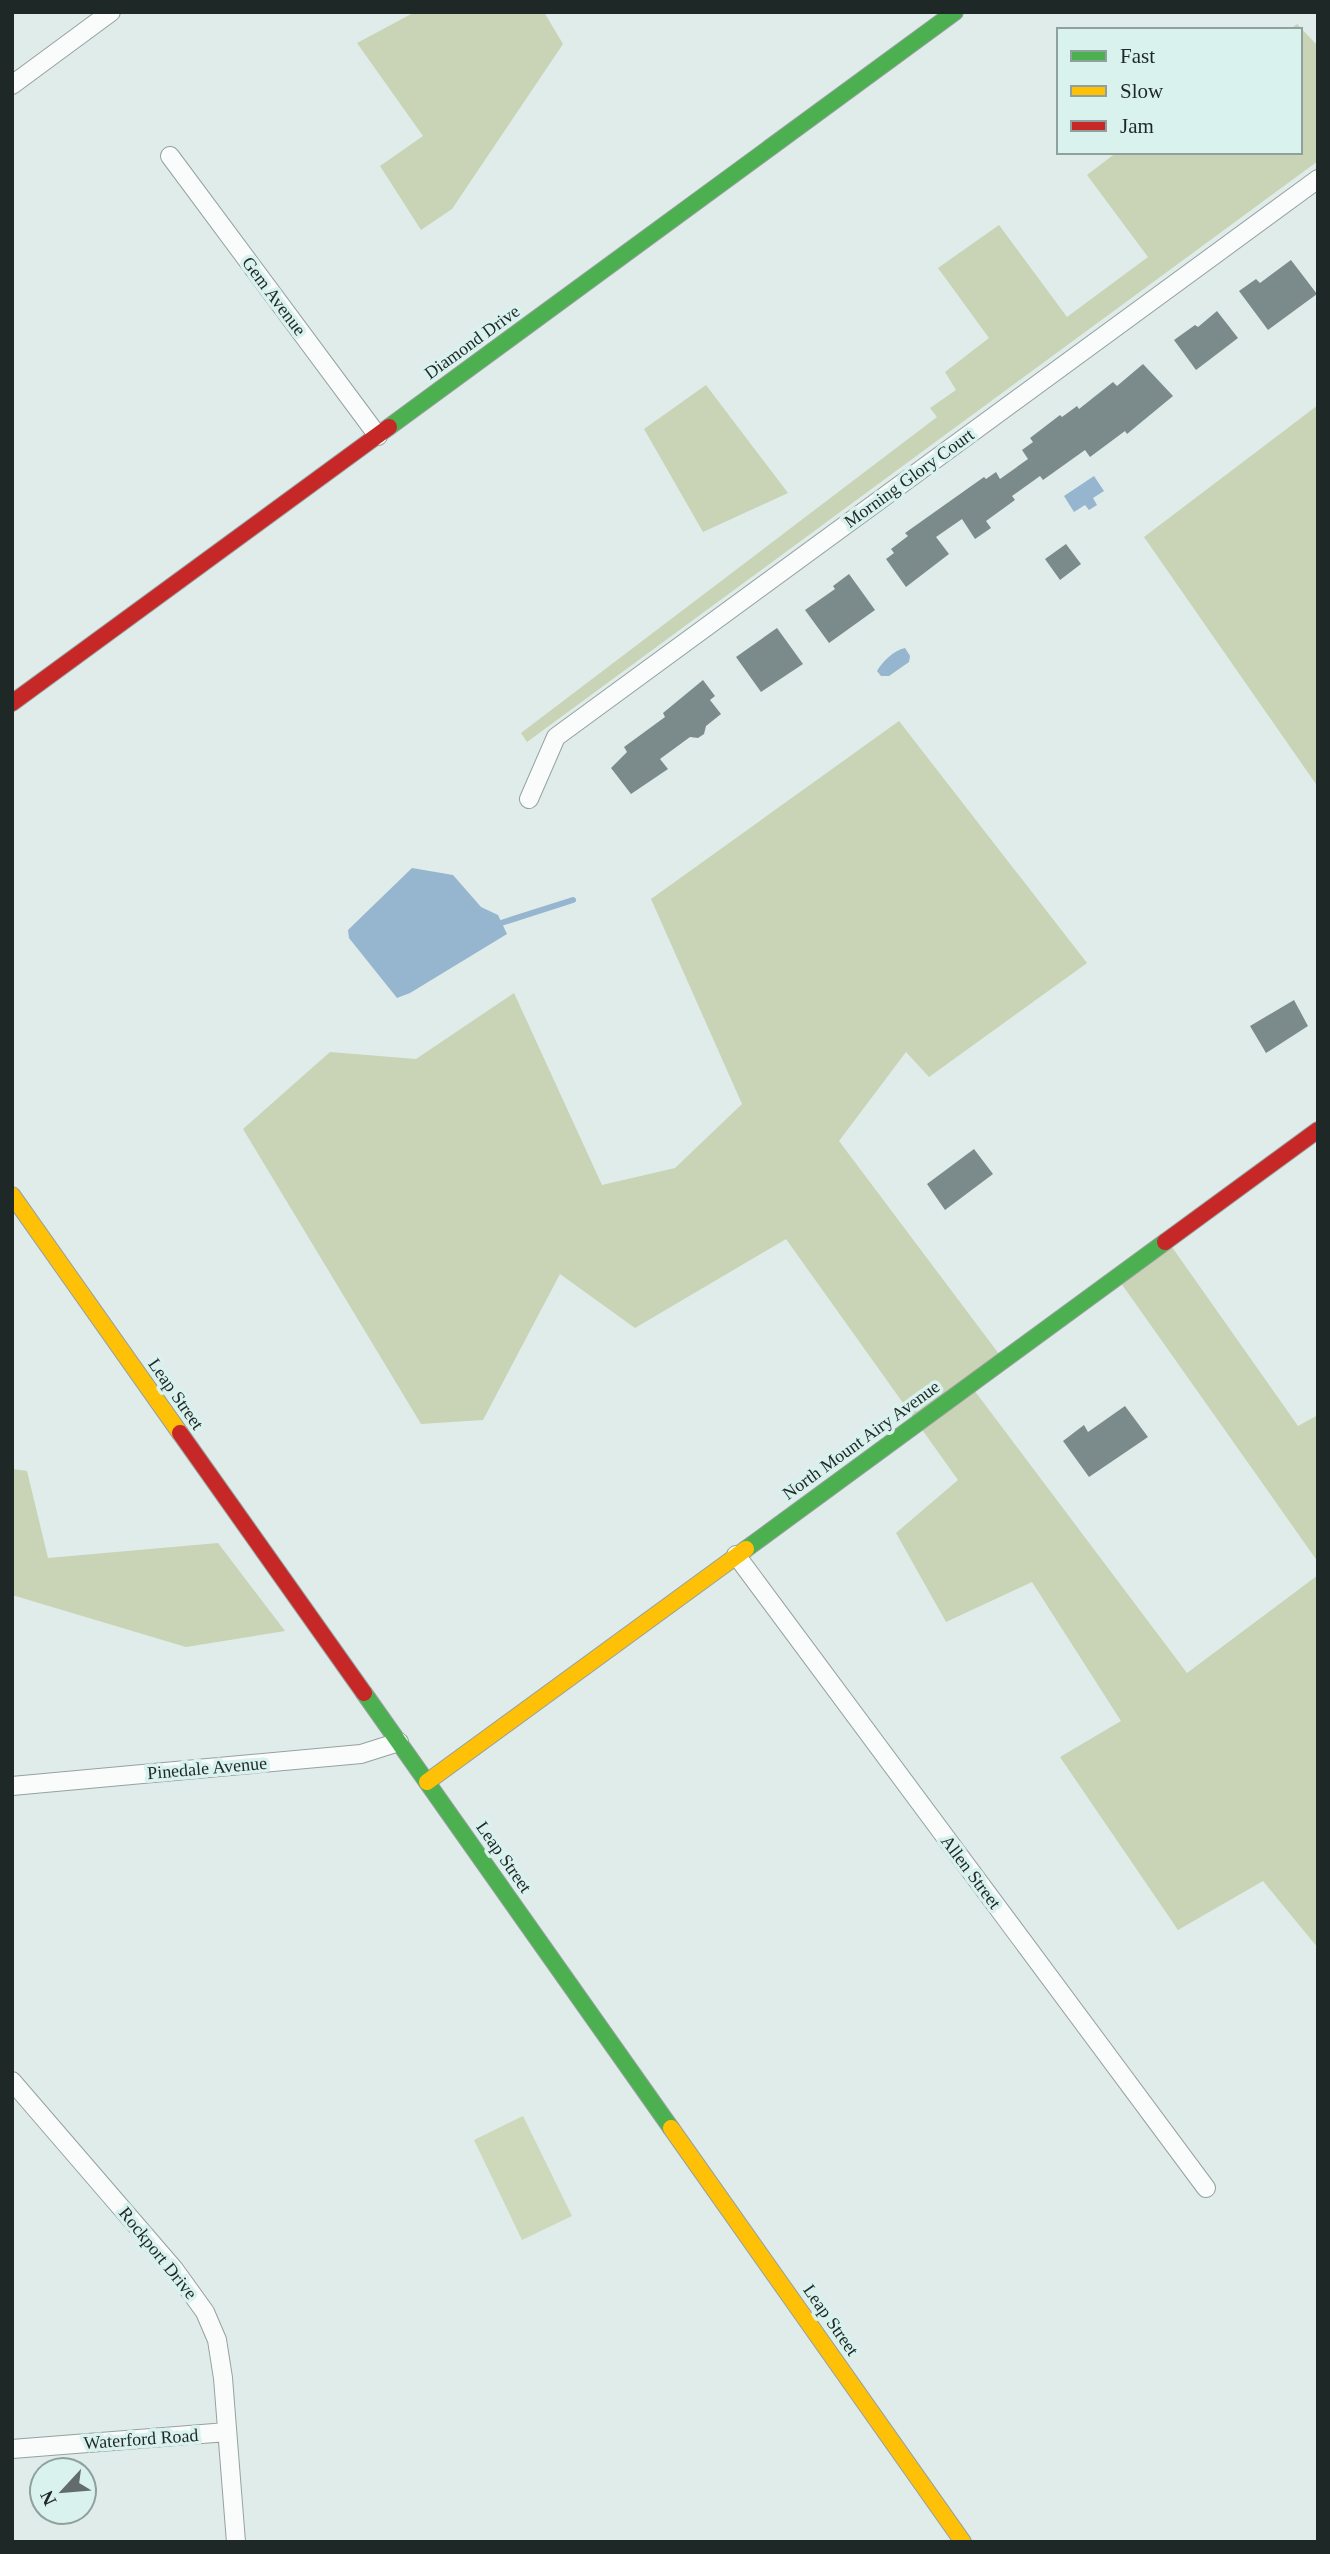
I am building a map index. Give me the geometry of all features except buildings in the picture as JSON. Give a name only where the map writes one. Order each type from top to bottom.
[{"type":"street","points":[[12,85],[111,12]]},
{"type":"street","name":"Diamond Drive","points":[[12,704],[955,12]]},
{"type":"street","name":"Gem Avenue","points":[[170,156],[377,436]]},
{"type":"street","name":"Morning Glory Court","points":[[528,799],[556,737],[1318,179]]},
{"type":"street","name":"North Mount Airy Avenue","points":[[427,1782],[1318,1130]]},
{"type":"street","name":"Leap Street","points":[[12,1195],[963,2542]]},
{"type":"street","name":"Allen Street","points":[[736,1555],[1206,2189]]},
{"type":"street","name":"Pinedale Avenue","points":[[12,1786],[361,1754],[399,1742]]},
{"type":"street","name":"Rockport Drive","points":[[12,2081],[174,2269],[212,2326],[220,2358],[236,2542]]},
{"type":"street","name":"Waterford Road","points":[[12,2449],[227,2432]]},
{"type":"green space","points":[[415,12],[544,12],[563,44],[452,209],[421,230],[380,166],[423,136],[357,43]]},
{"type":"green space","points":[[1302,29],[1318,46],[1318,161],[527,742],[521,733],[937,417],[930,408],[956,390],[945,372],[989,338],[938,268],[999,225],[1067,317],[1148,257],[1087,175],[1114,154],[1302,154]]},
{"type":"green space","points":[[706,385],[788,493],[703,532],[644,429]]},
{"type":"green space","points":[[1318,405],[1318,787],[1144,537]]},
{"type":"green space","points":[[899,721],[1087,963],[929,1077],[906,1052],[839,1141],[1005,1362],[971,1386],[1187,1673],[1318,1575],[1318,1948],[1263,1881],[1178,1930],[1060,1757],[1121,1721],[1032,1582],[946,1622],[896,1533],[958,1480],[786,1239],[635,1328],[560,1274],[483,1420],[421,1424],[243,1129],[330,1052],[416,1059],[514,993],[602,1185],[675,1168],[742,1104],[651,899]]},
{"type":"green space","points":[[1167,1240],[1298,1426],[1318,1415],[1318,1562],[1116,1276]]},
{"type":"green space","points":[[12,1469],[27,1471],[48,1558],[218,1543],[285,1631],[186,1647],[12,1595]]},
{"type":"green space","points":[[523,2116],[572,2216],[522,2240],[474,2140]]},
{"type":"water","points":[[1094,476],[1104,491],[1093,498],[1097,505],[1089,510],[1085,505],[1074,512],[1064,496]]},
{"type":"water","points":[[905,648],[910,656],[909,662],[889,676],[881,676],[877,671],[882,664]]},
{"type":"water","points":[[412,868],[453,875],[481,907],[498,915],[507,934],[410,993],[397,998],[349,938],[348,930]]},
{"type":"waterway","points":[[501,923],[573,900]]},
{"type":"traffic: fast","points":[[389,427],[955,12]]},
{"type":"traffic: fast","points":[[746,1549],[1165,1242]]},
{"type":"traffic: fast","points":[[364,1693],[671,2128]]},
{"type":"traffic: slow","points":[[12,1195],[180,1433]]},
{"type":"traffic: slow","points":[[427,1782],[746,1549]]},
{"type":"traffic: slow","points":[[671,2128],[963,2542]]},
{"type":"traffic: jam","points":[[12,703],[389,427]]},
{"type":"traffic: jam","points":[[1165,1242],[1318,1130]]},
{"type":"traffic: jam","points":[[180,1433],[364,1693]]}]
